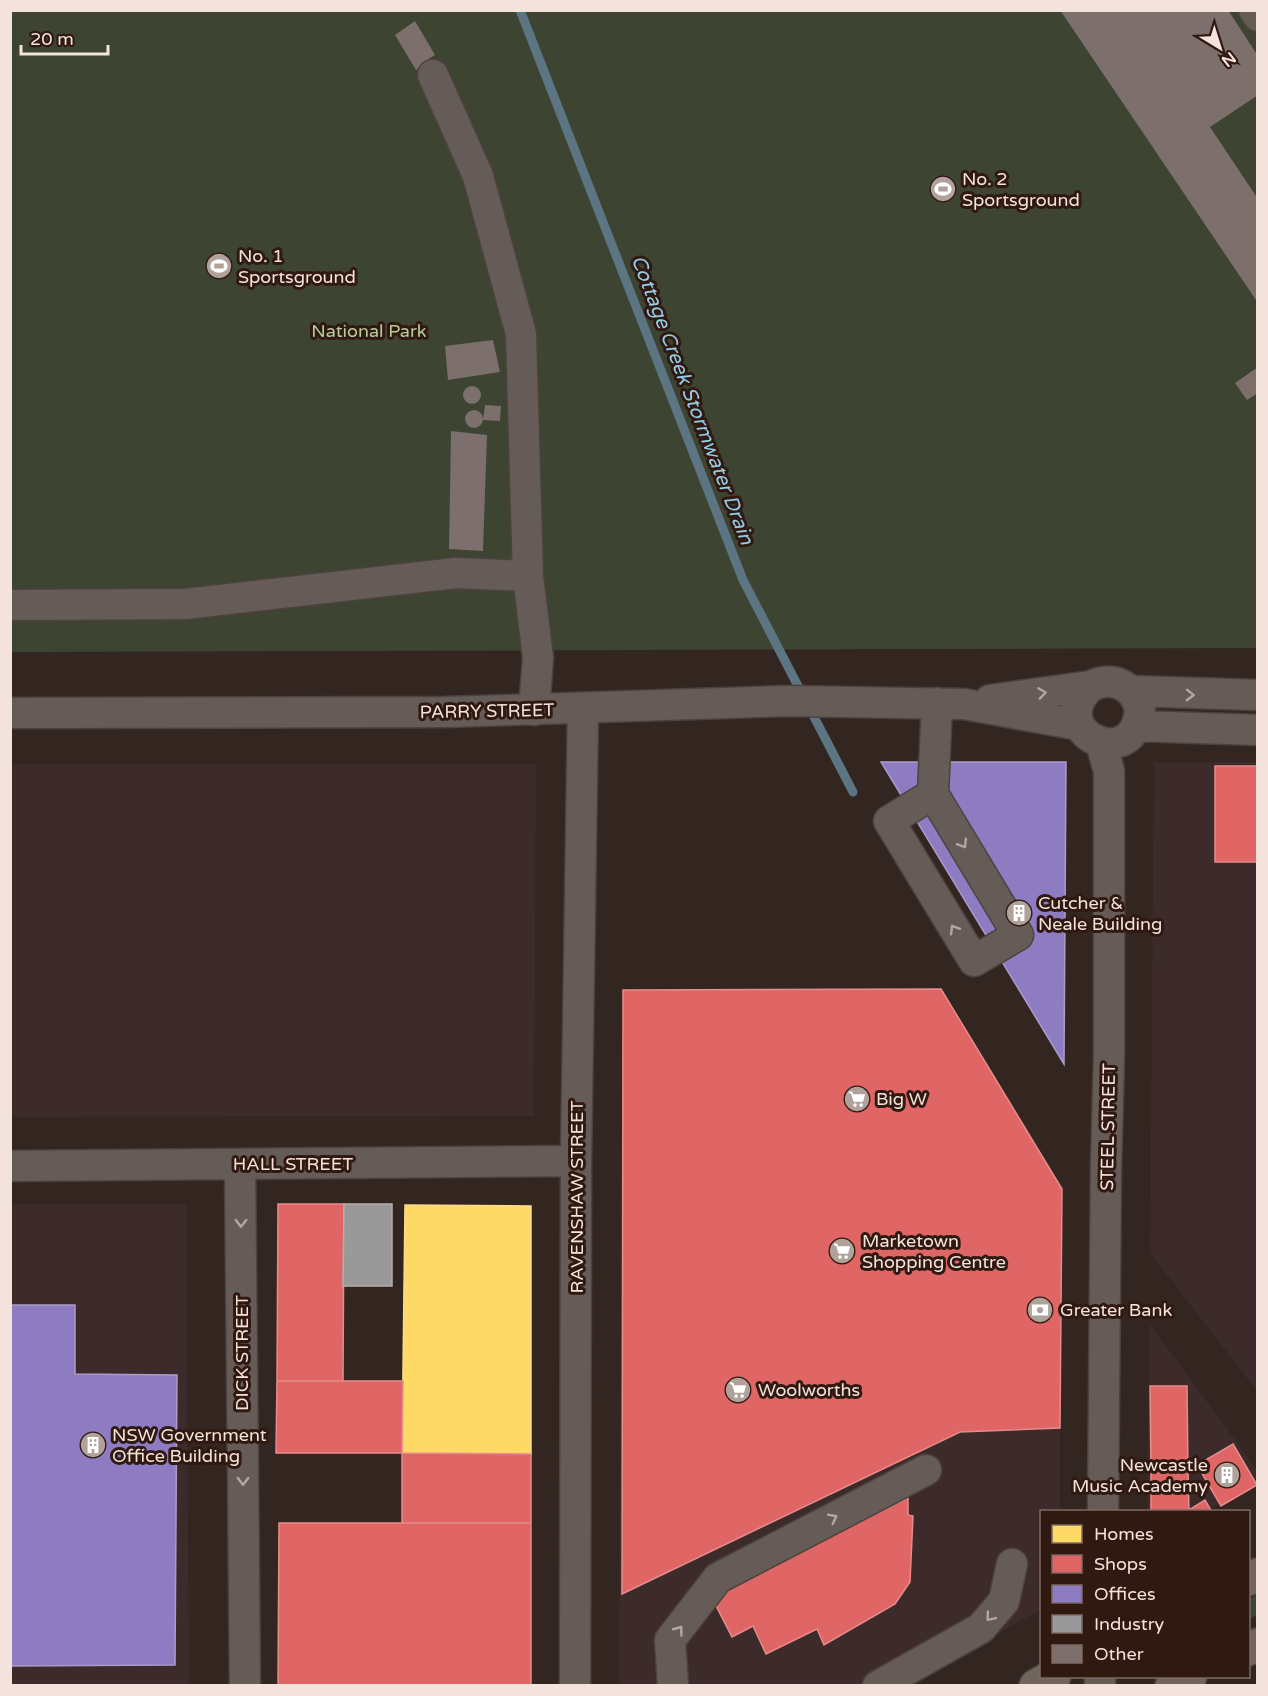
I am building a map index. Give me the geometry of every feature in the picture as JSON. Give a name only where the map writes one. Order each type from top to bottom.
[{"type":"main road","points":[[1036,1686],[1052,1678]]},
{"type":"main road","points":[[1172,1686],[1188,1678]]},
{"type":"street","points":[[1254,10],[1257,16]]},
{"type":"street","points":[[433,75],[478,176],[521,333],[528,576],[538,658],[534,710]]},
{"type":"street","points":[[10,604],[185,604],[456,573],[528,576]]},
{"type":"street","name":"PARRY STREET","points":[[10,713],[534,710],[789,701],[950,704],[1091,686],[1106,681],[1115,682],[1132,691],[1175,695],[1257,695]]},
{"type":"street","points":[[1090,734],[1077,706],[1082,695],[1091,686]]},
{"type":"street","points":[[1132,691],[1140,710],[1137,726],[1257,730]]},
{"type":"street","points":[[933,794],[889,821],[974,961],[1018,935],[933,794],[950,704]]},
{"type":"street","name":"PARRY STREET","points":[[950,704],[1122,741],[1137,726]]},
{"type":"street","name":"RAVENSHAW STREET","points":[[575,1686],[576,1161],[583,709]]},
{"type":"street","name":"STEEL STREET","points":[[1090,734],[1110,771],[1110,1045],[1106,1166],[1103,1510]]},
{"type":"street","name":"HALL STREET","points":[[10,1166],[576,1161]]},
{"type":"street","name":"DICK STREET","points":[[240,1164],[245,1686]]},
{"type":"street","points":[[673,1686],[670,1640],[718,1578],[926,1470]]},
{"type":"street","points":[[878,1686],[981,1628],[1004,1601],[1012,1564]]},
{"type":"shaded area","points":[[1154,762],[1257,762],[1257,1391],[1150,1253]]},
{"type":"shaded area","points":[[10,764],[536,764],[534,1116],[11,1117]]},
{"type":"shaded area","name":"Marketown Shopping Centre","points":[[941,989],[1060,1428],[1060,1510],[1040,1510],[1040,1610],[911,1685],[619,1686],[623,990]]},
{"type":"shaded area","name":"NSW Government Office Building","points":[[10,1204],[186,1204],[189,1685],[11,1685]]},
{"type":"shaded area","points":[[1150,1324],[1257,1470],[1258,1482],[1209,1510],[1147,1510]]},
{"type":"green space","name":"National Park","points":[[11,11],[1257,11],[1257,648],[11,652]]},
{"type":"green space","points":[[1257,1595],[1257,1615],[1250,1618],[1250,1598]]},
{"type":"building: Homes","points":[[405,1205],[531,1206],[531,1454],[402,1453]]},
{"type":"building: Shops","points":[[1215,766],[1258,766],[1258,862],[1215,862]]},
{"type":"building: Shops","name":"Marketown Shopping Centre","points":[[941,989],[1062,1189],[1060,1428],[960,1432],[622,1594],[623,990]]},
{"type":"building: Shops","points":[[278,1204],[344,1204],[343,1381],[277,1381]]},
{"type":"building: Shops","points":[[277,1381],[403,1381],[402,1453],[276,1453]]},
{"type":"building: Shops","points":[[1150,1386],[1187,1386],[1188,1471],[1151,1471]]},
{"type":"building: Shops","name":"Newcastle Music Academy","points":[[1233,1444],[1257,1485],[1221,1506],[1197,1465]]},
{"type":"building: Shops","points":[[402,1453],[531,1454],[531,1523],[402,1523]]},
{"type":"building: Shops","points":[[1151,1471],[1188,1471],[1189,1510],[1151,1510]]},
{"type":"building: Shops","points":[[908,1498],[908,1515],[913,1516],[910,1582],[895,1604],[824,1645],[817,1629],[766,1654],[753,1626],[732,1637],[710,1594]]},
{"type":"building: Shops","points":[[1205,1500],[1211,1510],[1189,1510]]},
{"type":"building: Shops","points":[[279,1523],[531,1523],[531,1686],[278,1686]]},
{"type":"building: Offices","name":"Cutcher & Neale Building","points":[[881,762],[1066,762],[1064,1064]]},
{"type":"building: Offices","name":"NSW Government Office Building","points":[[10,1305],[75,1305],[75,1374],[177,1375],[175,1665],[10,1666]]},
{"type":"building: Industry","points":[[344,1204],[392,1204],[392,1286],[343,1286]]},
{"type":"building: Other","points":[[1060,10],[1228,10],[1258,56],[1258,95],[1210,127],[1258,199],[1258,303]]},
{"type":"building: Other","points":[[415,21],[435,55],[427,60],[427,65],[416,70],[395,35]]},
{"type":"building: Other","points":[[493,340],[500,372],[448,380],[445,346]]},
{"type":"building: Other","points":[[1258,367],[1258,393],[1247,400],[1235,383]]},
{"type":"building: Other","points":[[468,386],[476,386],[481,391],[479,402],[468,404],[463,399],[463,391]]},
{"type":"building: Other","points":[[485,405],[501,406],[500,421],[483,420]]},
{"type":"building: Other","points":[[474,410],[480,413],[483,419],[480,425],[474,428],[468,425],[465,419],[468,413]]},
{"type":"building: Other","points":[[451,431],[487,435],[483,551],[449,549]]},
{"type":"waterway","name":"Cottage Creek Stormwater Drain","points":[[520,10],[743,580],[853,792]]},
{"type":"place","name":"No. 2 Sportsground","points":[[943,189]]},
{"type":"place","name":"No. 1 Sportsground","points":[[219,266]]},
{"type":"place","name":"Cutcher & Neale Building","points":[[1019,913]]},
{"type":"place","name":"Big W","points":[[857,1099]]},
{"type":"place","name":"Marketown Shopping Centre","points":[[842,1251]]},
{"type":"place","name":"Greater Bank","points":[[1040,1310]]},
{"type":"place","name":"Woolworths","points":[[738,1390]]},
{"type":"place","name":"NSW Government Office Building","points":[[93,1445]]},
{"type":"place","name":"Newcastle Music Academy","points":[[1227,1475]]}]
